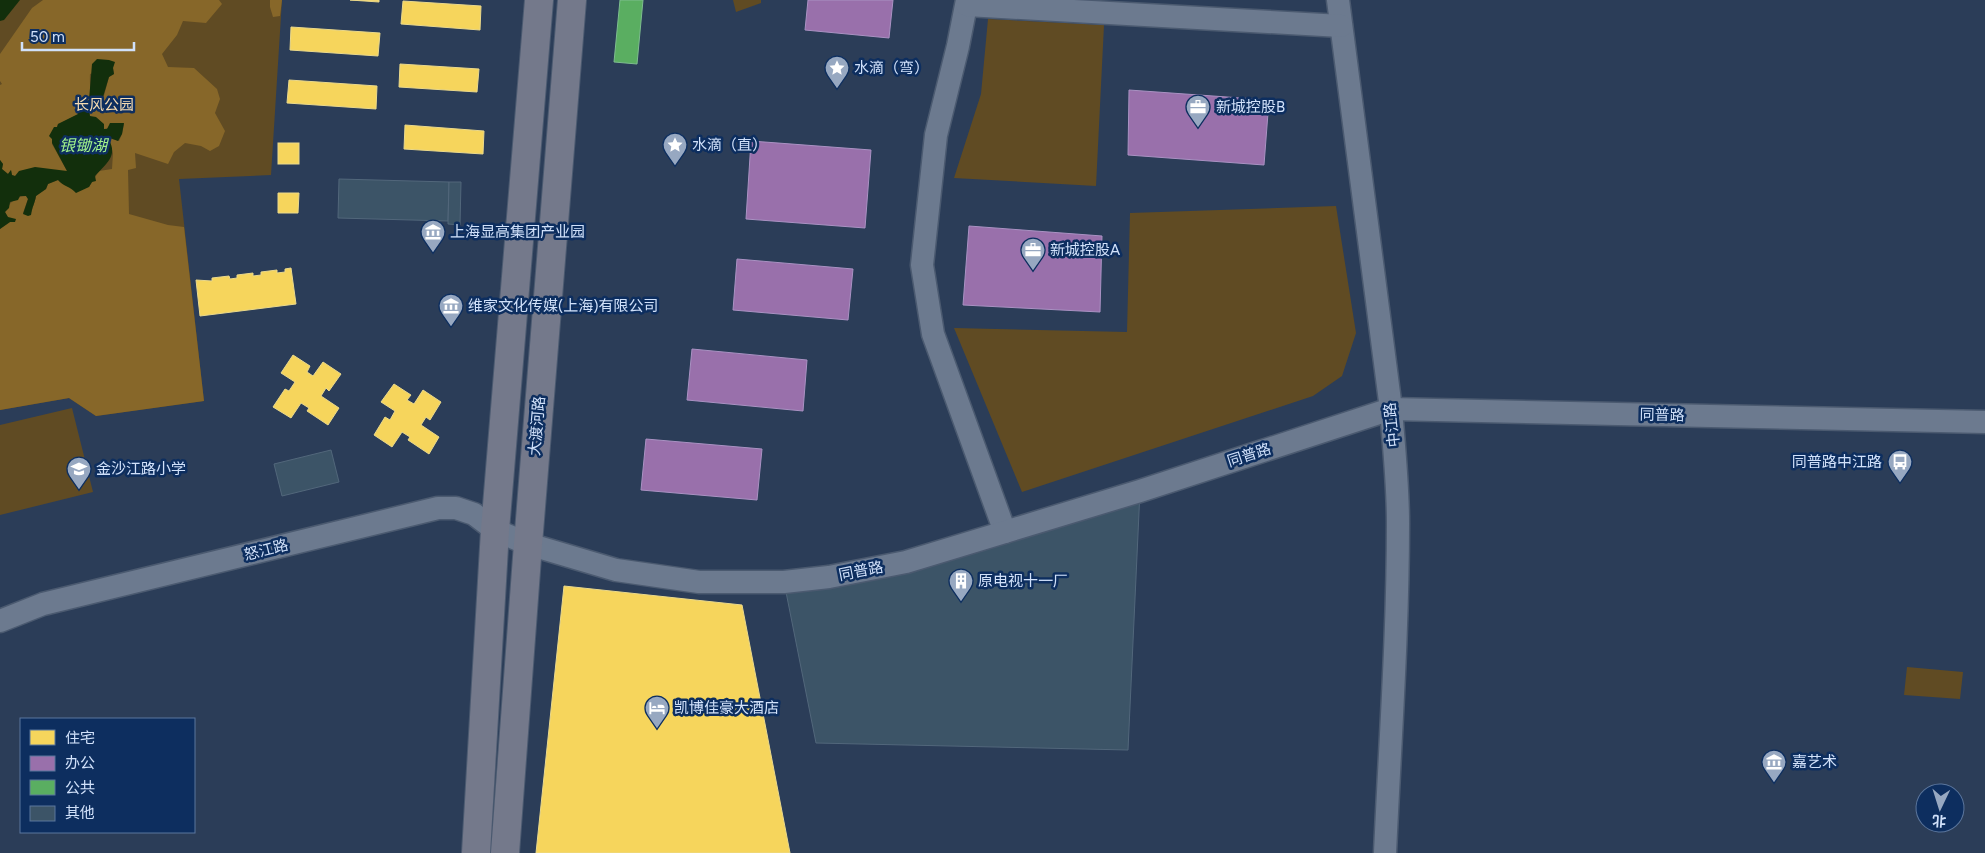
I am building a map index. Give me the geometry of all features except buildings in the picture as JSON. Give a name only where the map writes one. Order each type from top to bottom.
[{"type":"main road","points":[[476,853],[495,530],[539,0]]},
{"type":"main road","name":"大渡河路","points":[[505,853],[572,0]]},
{"type":"street","name":"中江路","points":[[1338,0],[1391,409],[1396,466],[1398,522],[1396,615],[1385,853]]},
{"type":"street","points":[[1005,532],[933,334],[922,265],[936,135],[955,61],[967,2],[1341,26]]},
{"type":"street","name":"同普路","points":[[528,544],[616,570],[699,582],[764,583],[829,577],[906,562],[1140,490],[1391,409],[1985,422]]},
{"type":"street","name":"怒江路","points":[[0,620],[43,604],[438,508],[456,508],[474,514],[495,530],[528,544]]},
{"type":"green space","name":"长风公园","points":[[0,0],[282,0],[271,175],[179,179],[204,401],[96,416],[69,398],[0,410]]},
{"type":"green space","name":"长风公园","points":[[43,0],[219,0],[222,4],[206,23],[183,21],[177,35],[162,54],[168,67],[194,68],[217,89],[220,99],[215,113],[225,131],[219,146],[210,151],[201,146],[185,143],[174,152],[168,164],[135,153],[136,168],[128,170],[129,214],[168,225],[184,227],[204,401],[96,416],[69,398],[0,410],[0,229],[10,222],[5,212],[13,201],[26,196],[28,199],[23,213],[31,215],[36,196],[46,189],[48,184],[58,180],[68,186],[89,187],[99,171],[112,169],[113,153],[109,138],[119,141],[124,124],[104,129],[90,116],[89,110],[98,102],[102,103],[109,77],[114,74],[113,68],[90,74],[90,96],[86,105],[75,110],[79,114],[58,124],[52,144],[67,171],[15,176],[12,175],[11,170],[8,174],[2,169],[3,164],[0,160],[0,85],[2,84],[0,81],[0,54],[32,8]]},
{"type":"green space","points":[[270,0],[282,0],[280,16],[273,17]]},
{"type":"green space","points":[[733,0],[761,0],[761,3],[736,12]]},
{"type":"green space","points":[[988,19],[1104,25],[1096,186],[954,178],[981,94]]},
{"type":"green space","points":[[1336,206],[1356,333],[1342,376],[1313,396],[1022,492],[954,328],[1127,332],[1130,213]]},
{"type":"green space","points":[[72,408],[93,492],[0,515],[0,425]]},
{"type":"green space","points":[[1907,667],[1963,672],[1960,699],[1904,695]]},
{"type":"water","points":[[0,0],[20,0],[4,20],[0,21]]},
{"type":"water","name":"银锄湖","points":[[97,59],[115,62],[114,74],[109,77],[103,97],[103,104],[98,102],[89,110],[90,116],[96,117],[104,124],[104,129],[107,129],[110,123],[124,123],[122,134],[118,141],[110,138],[109,140],[112,151],[110,160],[95,176],[96,181],[92,182],[89,187],[76,193],[58,180],[48,184],[46,189],[36,196],[31,215],[23,214],[28,199],[26,196],[20,196],[18,200],[10,202],[9,208],[5,212],[8,217],[16,219],[15,222],[10,222],[0,229],[0,160],[3,164],[2,169],[8,174],[11,170],[12,175],[15,176],[19,171],[35,167],[67,171],[49,136],[54,127],[78,114],[75,110],[78,108],[83,109],[86,106],[89,100],[92,64]]},
{"type":"place","name":"水滴（弯）","points":[[837,89]]},
{"type":"place","name":"新城控股B","points":[[1198,128]]},
{"type":"place","name":"水滴（直）","points":[[675,166]]},
{"type":"place","name":"上海显高集团产业园","points":[[433,253]]},
{"type":"place","name":"新城控股A","points":[[1033,271]]},
{"type":"place","name":"维家文化传媒(上海)有限公司","points":[[451,327]]},
{"type":"place","name":"同普路中江路","points":[[1900,483]]},
{"type":"place","name":"金沙江路小学","points":[[79,490]]},
{"type":"place","name":"原电视十一厂","points":[[961,602]]},
{"type":"place","name":"凯博佳豪大酒店","points":[[657,729]]},
{"type":"place","name":"嘉艺术","points":[[1774,783]]}]
